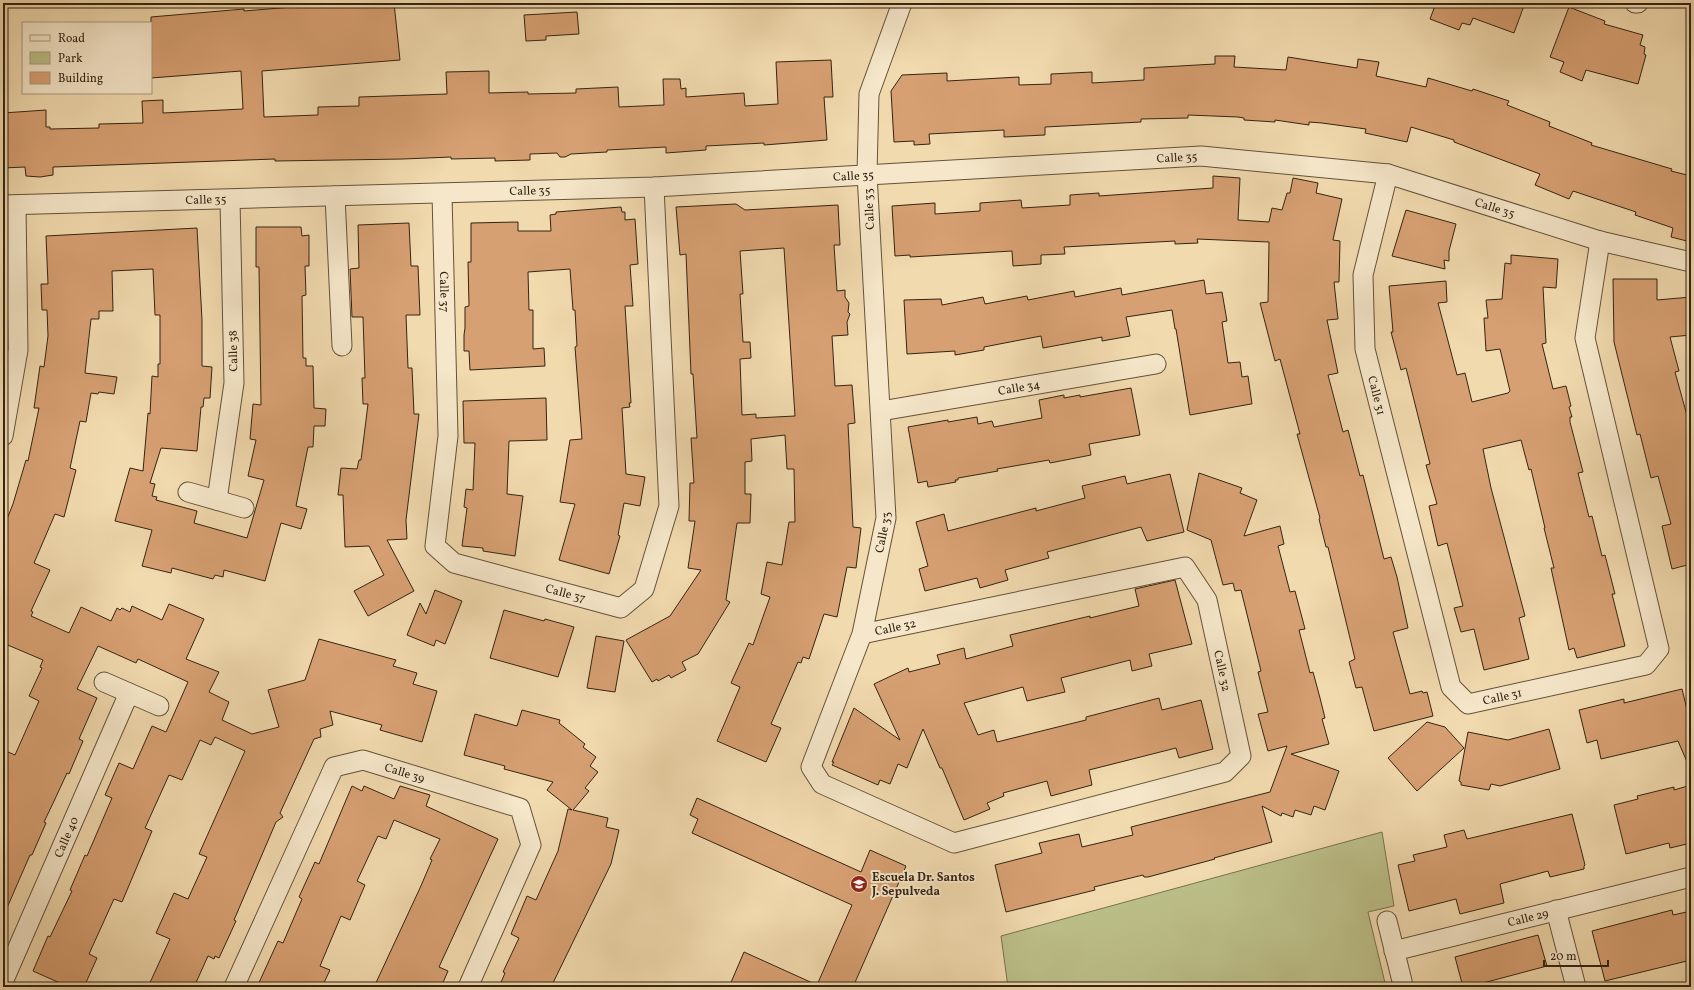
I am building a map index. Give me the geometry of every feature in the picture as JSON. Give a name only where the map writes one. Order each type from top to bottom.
[{"type":"street","name":"Calle 33","points":[[902,3],[869,94],[867,174],[886,518],[862,634],[811,767],[822,784],[906,822]]},
{"type":"street","name":"Calle 35","points":[[10,205],[654,187],[1202,156],[1388,174],[1600,241],[1691,262]]},
{"type":"street","name":"Calle 31","points":[[1388,174],[1363,275],[1365,349],[1451,687],[1468,704],[1646,665],[1659,649],[1585,338],[1600,241]]},
{"type":"street","name":"Calle 37","points":[[442,194],[448,436],[435,546],[454,564],[621,608],[644,589],[670,506],[654,187]]},
{"type":"street","points":[[335,196],[342,346]]},
{"type":"street","name":"Calle 38","points":[[217,500],[234,383],[230,200]]},
{"type":"street","points":[[3,436],[18,350],[10,205]]},
{"type":"street","name":"Calle 34","points":[[881,411],[1156,364]]},
{"type":"street","points":[[188,492],[244,508]]},
{"type":"street","name":"Calle 32","points":[[862,634],[1185,567],[1207,600],[1241,756],[1225,772],[954,843],[906,822]]},
{"type":"street","points":[[104,682],[159,706]]},
{"type":"street","name":"Calle 40","points":[[3,982],[129,693]]},
{"type":"street","name":"Calle 39","points":[[234,987],[334,767],[363,760],[520,808],[531,845],[468,987]]},
{"type":"street","name":"Calle 29","points":[[1394,951],[1691,877]]},
{"type":"street","points":[[1556,910],[1576,987]]},
{"type":"street","points":[[1387,921],[1402,982]]},
{"type":"green space","points":[[1382,832],[1394,906],[1368,912],[1386,987],[1008,987],[1001,936]]},
{"type":"building","points":[[340,3],[394,3],[400,60],[262,71],[264,117],[318,115],[318,107],[359,106],[359,97],[447,94],[446,72],[489,71],[489,93],[576,93],[576,89],[618,87],[619,107],[664,105],[663,79],[680,79],[681,89],[686,88],[686,97],[744,93],[745,106],[778,104],[776,62],[831,60],[833,97],[824,97],[827,140],[764,145],[764,143],[706,146],[706,150],[666,153],[666,147],[607,150],[607,152],[571,154],[565,157],[560,157],[557,153],[530,154],[530,160],[495,161],[495,158],[451,159],[451,157],[275,161],[275,159],[53,167],[53,175],[40,177],[26,176],[25,167],[3,168],[3,113],[46,110],[46,127],[50,127],[50,129],[99,128],[99,124],[143,123],[142,101],[163,100],[163,113],[243,109],[241,71],[152,78],[151,17],[244,9],[244,11]]},
{"type":"building","points":[[1436,3],[1525,3],[1514,33],[1473,18],[1470,25],[1462,23],[1459,30],[1430,19]]},
{"type":"building","points":[[1569,7],[1605,21],[1604,24],[1643,35],[1640,45],[1645,47],[1644,54],[1646,55],[1638,84],[1586,70],[1582,81],[1560,72],[1564,62],[1550,57]]},
{"type":"building","points":[[577,12],[579,34],[546,36],[546,40],[526,41],[524,15]]},
{"type":"building","points":[[1215,56],[1235,56],[1234,67],[1286,70],[1288,57],[1357,68],[1358,59],[1379,62],[1376,76],[1426,87],[1428,78],[1472,91],[1473,89],[1509,101],[1507,105],[1550,122],[1549,126],[1592,143],[1591,145],[1691,176],[1691,242],[1671,237],[1673,228],[1635,215],[1636,212],[1573,191],[1569,199],[1535,185],[1540,174],[1454,142],[1454,140],[1411,127],[1407,142],[1365,133],[1366,129],[1322,123],[1309,122],[1309,125],[1275,120],[1275,122],[1244,120],[1244,118],[1238,117],[1188,115],[1188,118],[1141,119],[1141,122],[1045,127],[1045,135],[1004,137],[1004,130],[929,134],[930,144],[914,145],[914,141],[894,142],[891,91],[902,75],[947,73],[947,81],[1019,77],[1019,85],[1051,84],[1051,74],[1092,72],[1092,83],[1144,80],[1144,68],[1215,64]]},
{"type":"building","points":[[1213,176],[1240,178],[1238,220],[1269,222],[1272,208],[1282,210],[1287,193],[1290,193],[1293,178],[1318,183],[1316,193],[1342,199],[1333,240],[1340,241],[1339,282],[1334,282],[1338,319],[1327,320],[1338,373],[1328,375],[1343,432],[1348,430],[1360,476],[1363,475],[1384,559],[1391,557],[1397,577],[1408,628],[1393,632],[1410,694],[1422,691],[1423,693],[1427,692],[1433,716],[1374,731],[1362,687],[1356,688],[1349,662],[1355,659],[1328,547],[1326,547],[1320,518],[1297,434],[1300,434],[1280,359],[1275,361],[1260,303],[1268,302],[1269,242],[1197,239],[1198,243],[1175,244],[1175,241],[1064,247],[1065,254],[1041,255],[1041,264],[1013,266],[1012,251],[910,257],[910,255],[895,256],[892,206],[935,203],[935,214],[980,211],[980,203],[1021,200],[1022,208],[1070,205],[1070,195],[1099,193],[1099,196],[1213,188]]},
{"type":"building","points":[[736,204],[745,210],[838,205],[840,245],[834,245],[837,291],[845,290],[845,297],[849,303],[848,312],[850,314],[847,322],[848,335],[832,336],[835,386],[852,385],[855,423],[848,424],[853,527],[861,528],[856,568],[847,567],[837,617],[824,614],[809,659],[803,657],[801,663],[798,662],[771,724],[781,728],[766,762],[717,741],[740,687],[731,683],[749,643],[753,645],[770,597],[761,594],[767,562],[782,565],[789,522],[795,522],[794,469],[787,469],[785,435],[751,439],[752,461],[745,462],[745,494],[751,494],[750,523],[737,523],[726,600],[730,602],[698,654],[682,662],[686,670],[671,678],[669,675],[658,681],[657,679],[652,682],[626,640],[670,616],[701,570],[688,568],[695,521],[689,521],[690,483],[694,483],[691,438],[697,438],[693,374],[691,374],[686,254],[680,255],[676,207]],"holes":[[[784,248],[795,416],[756,418],[756,414],[742,415],[740,359],[751,358],[750,342],[743,342],[740,294],[743,294],[740,251]]]},
{"type":"building","points":[[621,207],[622,212],[625,212],[625,220],[635,219],[638,264],[630,265],[633,306],[625,306],[631,403],[629,403],[630,407],[622,408],[626,474],[645,477],[640,506],[624,503],[618,535],[620,536],[609,574],[559,560],[575,504],[560,502],[570,440],[582,439],[575,347],[577,346],[575,310],[573,310],[570,269],[528,272],[529,310],[533,310],[533,349],[544,348],[545,366],[470,370],[469,351],[464,351],[464,335],[465,307],[469,306],[468,262],[471,262],[471,223],[518,222],[518,231],[551,231],[550,215],[556,214],[556,212]]},
{"type":"building","points":[[1406,210],[1456,224],[1449,251],[1449,261],[1444,260],[1445,269],[1392,256]]},
{"type":"building","points":[[409,223],[411,266],[418,266],[420,315],[406,315],[408,368],[412,368],[414,414],[419,414],[406,520],[407,539],[387,540],[414,591],[368,616],[354,591],[384,575],[369,546],[345,547],[343,495],[338,495],[341,468],[357,469],[359,460],[361,460],[368,404],[363,404],[362,378],[365,378],[363,317],[352,317],[350,269],[359,268],[358,225]]},
{"type":"building","points":[[256,227],[301,227],[302,236],[309,235],[309,266],[305,266],[306,295],[302,296],[303,358],[306,358],[306,366],[313,366],[314,408],[326,409],[325,426],[314,426],[313,447],[308,447],[296,506],[307,509],[301,529],[281,523],[265,581],[224,570],[223,577],[215,575],[213,579],[172,568],[171,573],[142,566],[152,530],[115,521],[130,468],[143,471],[148,413],[150,414],[152,376],[158,377],[158,364],[160,364],[160,315],[155,315],[153,269],[112,271],[113,311],[99,311],[99,319],[91,319],[85,373],[117,377],[114,394],[99,392],[98,394],[91,393],[86,422],[80,421],[70,468],[76,470],[64,517],[55,514],[34,563],[50,570],[31,611],[33,612],[31,616],[69,633],[81,607],[111,621],[117,608],[120,610],[122,608],[130,612],[132,606],[162,620],[169,604],[204,619],[186,659],[219,672],[209,692],[229,702],[222,720],[252,734],[279,727],[268,690],[305,680],[319,639],[396,660],[393,666],[417,673],[413,684],[437,691],[422,742],[380,730],[382,725],[330,711],[333,725],[320,729],[321,737],[314,739],[280,813],[283,817],[276,822],[234,920],[236,921],[219,958],[215,956],[214,959],[208,956],[194,987],[148,987],[170,939],[156,933],[174,893],[188,899],[207,857],[199,854],[245,751],[215,737],[211,745],[200,740],[182,780],[169,775],[145,828],[152,831],[122,902],[114,899],[89,954],[97,958],[84,987],[69,987],[33,971],[48,936],[50,937],[72,891],[70,890],[85,855],[87,856],[112,798],[105,795],[119,763],[133,769],[152,726],[166,732],[188,682],[138,659],[136,663],[98,646],[77,689],[97,698],[79,739],[83,741],[69,774],[67,773],[44,822],[46,823],[32,855],[30,855],[3,917],[3,763],[8,752],[15,755],[39,701],[29,696],[42,668],[40,667],[43,660],[3,643],[3,529],[13,504],[26,460],[28,461],[39,408],[34,408],[40,366],[44,367],[48,336],[47,310],[42,310],[41,284],[48,284],[46,236],[197,228],[202,320],[202,366],[212,367],[210,398],[204,398],[203,407],[201,407],[197,451],[161,448],[150,483],[155,484],[152,496],[157,497],[156,500],[197,511],[194,523],[247,538],[264,480],[248,476],[256,440],[250,439],[253,404],[261,405],[259,267],[256,267]]},
{"type":"building","points":[[1511,255],[1558,259],[1556,288],[1543,287],[1546,343],[1542,344],[1553,389],[1566,386],[1571,406],[1569,407],[1572,417],[1570,417],[1570,422],[1583,472],[1578,473],[1589,517],[1592,516],[1602,556],[1605,555],[1615,594],[1612,594],[1625,646],[1577,658],[1574,648],[1569,650],[1551,568],[1554,568],[1545,528],[1531,469],[1529,470],[1521,440],[1483,449],[1491,488],[1525,616],[1519,618],[1529,659],[1484,670],[1474,629],[1461,632],[1454,608],[1463,606],[1447,543],[1438,546],[1429,506],[1437,504],[1426,465],[1430,464],[1406,368],[1401,370],[1391,332],[1393,332],[1389,286],[1446,281],[1447,302],[1438,303],[1457,375],[1465,373],[1472,402],[1508,393],[1510,391],[1500,349],[1486,351],[1484,318],[1488,318],[1486,300],[1502,299],[1505,263],[1511,264]]},
{"type":"building","points":[[1613,279],[1657,279],[1657,300],[1691,297],[1691,335],[1670,337],[1679,371],[1675,372],[1691,430],[1691,564],[1672,569],[1662,526],[1671,524],[1658,476],[1651,478],[1640,434],[1637,435],[1614,342]]},
{"type":"building","points":[[1204,280],[1206,294],[1222,292],[1227,321],[1222,322],[1228,363],[1240,362],[1242,377],[1248,376],[1252,404],[1190,415],[1172,310],[1126,317],[1130,336],[1102,341],[1102,337],[1043,348],[1041,336],[984,347],[984,350],[955,355],[955,351],[907,354],[904,300],[941,299],[942,305],[983,297],[985,304],[1027,296],[1028,300],[1074,291],[1075,297],[1121,288],[1122,295]]},
{"type":"building","points":[[1131,388],[1140,435],[1089,444],[1091,455],[1050,463],[1049,460],[997,469],[998,471],[958,478],[958,480],[955,480],[956,482],[928,487],[927,481],[918,483],[908,427],[977,417],[978,424],[992,421],[994,427],[1042,418],[1039,400],[1064,395],[1064,398],[1080,395],[1080,397]]},
{"type":"building","points":[[546,398],[547,440],[509,441],[507,494],[523,496],[515,556],[483,551],[483,548],[462,546],[467,508],[464,507],[466,489],[473,490],[475,443],[464,443],[463,401]]},
{"type":"building","points":[[1199,473],[1242,488],[1240,493],[1257,500],[1244,536],[1280,526],[1284,544],[1278,546],[1290,592],[1295,591],[1305,629],[1299,630],[1310,673],[1313,672],[1320,698],[1325,718],[1322,719],[1329,744],[1291,754],[1339,771],[1325,810],[1314,806],[1311,815],[1295,810],[1293,817],[1282,813],[1281,816],[1262,806],[1272,842],[1148,877],[1144,877],[1143,875],[1094,887],[1095,890],[1006,912],[995,865],[1042,853],[1039,843],[1079,834],[1082,847],[1133,835],[1131,827],[1270,792],[1287,746],[1268,751],[1258,714],[1268,712],[1258,672],[1261,671],[1241,590],[1235,591],[1233,583],[1223,585],[1211,540],[1187,530]]},
{"type":"building","points":[[1170,474],[1184,532],[1147,541],[1141,527],[1047,552],[1049,558],[1005,570],[1008,580],[980,588],[977,578],[925,591],[919,569],[928,566],[916,522],[944,514],[948,531],[1036,508],[1036,511],[1085,498],[1082,486],[1125,476],[1127,484]]},
{"type":"building","points":[[1175,580],[1192,644],[1149,654],[1152,666],[1132,671],[1130,660],[1061,678],[1065,692],[1027,701],[1023,687],[964,703],[978,735],[994,730],[997,742],[1086,720],[1086,717],[1159,698],[1162,710],[1201,700],[1213,749],[1179,758],[1176,748],[1089,770],[1092,785],[1051,796],[1047,781],[1003,793],[1004,796],[987,803],[990,809],[964,820],[942,768],[940,768],[923,729],[907,768],[898,764],[890,784],[880,780],[878,785],[832,765],[854,708],[900,740],[874,684],[908,668],[909,672],[940,664],[937,655],[964,648],[966,659],[1013,646],[1010,635],[1139,606],[1135,589]]},
{"type":"building","points":[[435,590],[462,601],[445,644],[436,640],[434,646],[407,635],[420,603],[426,614]]},
{"type":"building","points":[[504,610],[544,621],[545,619],[574,627],[558,677],[490,658]]},
{"type":"building","points":[[596,636],[624,641],[615,692],[587,688]]},
{"type":"building","points":[[1682,689],[1691,726],[1691,771],[1678,741],[1601,759],[1597,740],[1587,743],[1579,710],[1624,699],[1624,703]]},
{"type":"building","points":[[522,710],[560,720],[559,723],[585,744],[583,747],[596,757],[590,766],[598,772],[585,788],[589,791],[573,810],[608,818],[606,827],[619,830],[611,864],[551,987],[499,987],[505,973],[503,972],[519,938],[511,934],[527,896],[536,900],[558,851],[568,809],[572,810],[547,790],[553,782],[504,769],[505,766],[464,755],[475,714],[517,726]]},
{"type":"building","points":[[1427,722],[1445,727],[1464,748],[1417,791],[1388,758]]},
{"type":"building","points":[[1549,729],[1560,769],[1500,786],[1491,784],[1489,790],[1461,785],[1461,782],[1459,781],[1468,732],[1508,740]]},
{"type":"building","points":[[1691,785],[1691,843],[1670,848],[1669,843],[1626,854],[1614,805],[1638,799],[1637,796],[1674,787],[1674,790]]},
{"type":"building","points":[[352,786],[362,791],[364,786],[394,799],[400,786],[430,795],[426,806],[498,839],[439,967],[448,971],[441,987],[374,987],[420,888],[432,860],[430,859],[440,839],[394,820],[386,839],[378,836],[357,881],[365,885],[350,920],[341,916],[320,966],[330,970],[322,987],[257,987],[278,941],[283,943],[302,899],[299,897],[315,862],[319,864]]},
{"type":"building","points":[[697,798],[861,872],[870,850],[906,866],[853,987],[729,987],[744,952],[817,985],[852,905],[692,833],[698,819],[690,815]]},
{"type":"building","points":[[1572,814],[1585,865],[1584,869],[1550,877],[1548,871],[1500,884],[1504,903],[1460,914],[1456,899],[1409,911],[1398,865],[1415,861],[1413,855],[1447,847],[1444,835],[1464,830],[1467,839]]},
{"type":"building","points":[[1672,910],[1673,915],[1691,911],[1691,960],[1605,981],[1592,931]]},
{"type":"building","points":[[1538,935],[1547,966],[1468,987],[1463,987],[1455,957]]},
{"type":"place","name":"Escuela Dr. Santos J. Sepulveda","points":[[859,884]]}]
